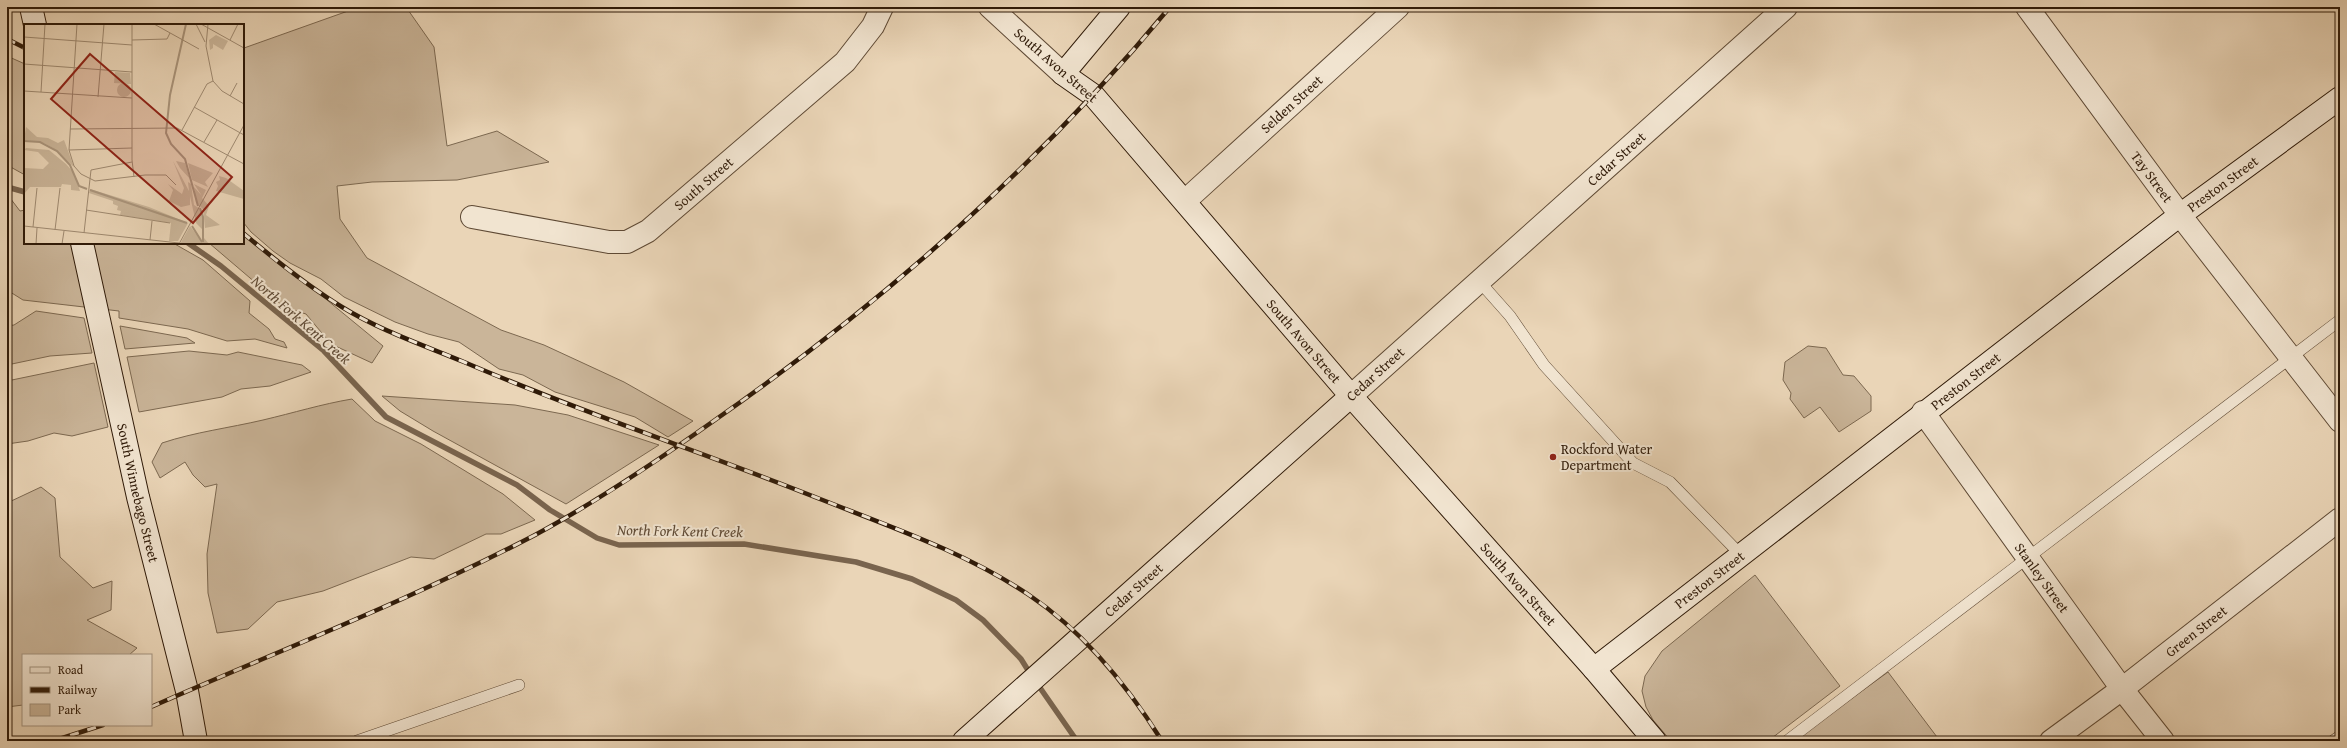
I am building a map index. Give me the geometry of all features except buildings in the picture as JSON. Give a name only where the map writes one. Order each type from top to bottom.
[{"type":"street","points":[[31,7],[35,24]]},
{"type":"street","name":"South Street","points":[[472,217],[609,242],[627,242],[648,231],[845,62],[873,26],[882,7]]},
{"type":"street","name":"South Avon Street","points":[[990,7],[1063,74],[1093,95],[1351,396],[1594,669],[1655,741]]},
{"type":"street","points":[[1063,74],[1119,7]]},
{"type":"street","name":"Selden Street","points":[[1185,201],[1398,7]]},
{"type":"street","name":"Cedar Street","points":[[964,741],[1786,7]]},
{"type":"street","name":"Tay Street","points":[[2027,7],[2180,215],[2340,421]]},
{"type":"street","name":"Preston Street","points":[[1594,669],[1923,412],[2180,215],[2340,98]]},
{"type":"street","name":"South Winnebago Street","points":[[82,244],[138,497],[187,691],[196,741]]},
{"type":"street","name":"Stanley Street","points":[[1923,412],[2122,689],[2163,741]]},
{"type":"street","name":"Green Street","points":[[2051,741],[2122,689],[2340,519]]},
{"type":"lane","points":[[1479,281],[1510,316],[1544,365],[1633,463],[1670,482],[1741,555]]},
{"type":"lane","points":[[1787,741],[2029,559],[2340,320]]},
{"type":"lane","points":[[356,741],[519,685]]},
{"type":"lane","points":[[2333,741],[2340,736]]},
{"type":"green space","points":[[406,7],[434,47],[447,146],[497,131],[549,162],[457,180],[372,182],[337,186],[340,219],[367,258],[501,330],[544,345],[624,382],[693,421],[668,437],[635,417],[555,392],[523,375],[499,369],[459,342],[428,334],[395,322],[344,297],[321,279],[290,263],[251,232],[244,223],[244,48],[348,11]]},
{"type":"green space","points":[[7,56],[24,64],[24,174],[7,165]]},
{"type":"green space","points":[[7,194],[20,211],[24,210],[24,244],[175,244],[203,260],[250,301],[249,313],[269,329],[275,339],[284,342],[287,348],[255,339],[227,341],[188,329],[119,318],[119,311],[23,300],[7,290]]},
{"type":"green space","points":[[244,232],[383,346],[372,363],[331,344],[306,314],[284,307],[210,244],[244,244]]},
{"type":"green space","points":[[36,311],[84,318],[92,353],[50,356],[7,365],[7,326],[14,325]]},
{"type":"green space","points":[[120,326],[187,338],[195,343],[125,349]]},
{"type":"green space","points":[[1808,346],[1826,348],[1843,375],[1854,376],[1871,396],[1871,411],[1839,432],[1820,407],[1804,418],[1790,399],[1791,393],[1783,380],[1785,362]]},
{"type":"green space","points":[[189,351],[227,355],[238,352],[302,365],[311,372],[270,386],[241,389],[222,397],[139,412],[127,357]]},
{"type":"green space","points":[[94,363],[108,427],[72,436],[54,433],[28,441],[7,444],[7,381]]},
{"type":"green space","points":[[382,396],[515,405],[568,415],[659,445],[566,504],[433,431],[400,411]]},
{"type":"green space","points":[[352,399],[375,421],[421,444],[503,494],[535,520],[501,534],[486,534],[434,559],[411,557],[323,591],[277,602],[248,629],[217,633],[208,593],[207,554],[217,484],[205,487],[193,475],[185,462],[160,478],[152,462],[162,443]]},
{"type":"green space","points":[[41,487],[55,498],[60,557],[93,588],[112,581],[111,610],[87,620],[137,648],[130,654],[22,654],[22,705],[7,707],[7,503]]},
{"type":"green space","points":[[1755,575],[1840,686],[1768,741],[1671,741],[1653,720],[1646,707],[1642,691],[1645,676],[1662,651]]},
{"type":"green space","points":[[1888,672],[1940,741],[1793,741]]},
{"type":"waterway","name":"North Fork Kent Creek","points":[[7,187],[24,192]]},
{"type":"waterway","name":"North Fork Kent Creek","points":[[189,244],[221,266],[324,351],[386,417],[517,485],[550,510],[597,538],[619,545],[744,544],[856,562],[912,579],[956,600],[983,620],[1021,659],[1031,675]]},
{"type":"waterway","name":"North Fork Kent Creek","points":[[1036,682],[1077,741]]},
{"type":"railway","points":[[152,707],[393,603],[535,535],[627,480],[715,420],[778,375],[839,328],[899,279],[957,228],[1013,176],[1067,122],[1120,65],[1170,7]]},
{"type":"railway","points":[[7,39],[24,48]]},
{"type":"railway","points":[[244,234],[278,262],[316,290],[342,307],[386,330],[552,398],[900,530],[953,553],[1005,580],[1049,610],[1086,643],[1119,680],[1162,741]]},
{"type":"railway","points":[[53,741],[100,726]]},
{"type":"place","name":"Rockford Water Department","points":[[1553,457]]}]
